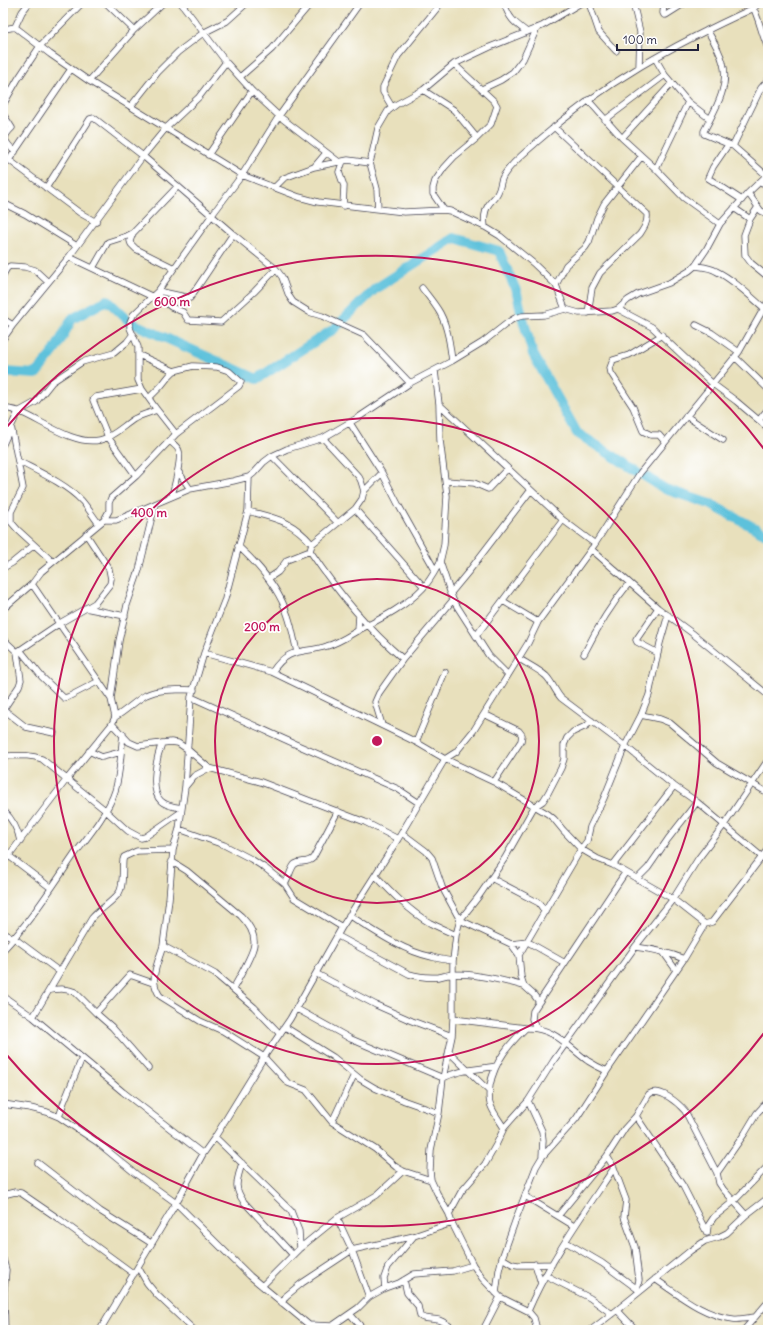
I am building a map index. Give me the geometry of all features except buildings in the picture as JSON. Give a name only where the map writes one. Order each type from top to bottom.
[{"type":"street","points":[[15,27],[22,12],[29,3]]},
{"type":"street","points":[[3,105],[40,46],[82,3]]},
{"type":"street","points":[[106,3],[134,30]]},
{"type":"street","points":[[89,81],[134,30],[163,3]]},
{"type":"street","points":[[181,3],[226,62],[252,91],[279,116],[326,153],[341,161]]},
{"type":"street","points":[[131,106],[158,72],[178,52],[203,33],[227,21],[247,3]]},
{"type":"street","points":[[240,77],[272,49],[311,3]]},
{"type":"street","points":[[176,434],[156,410],[142,389],[138,380],[138,347],[130,328],[130,322],[133,315],[155,294],[242,175],[279,116],[360,3]]},
{"type":"street","points":[[392,107],[382,92],[383,87],[398,56],[438,7],[439,3]]},
{"type":"street","points":[[504,3],[506,11],[511,19],[527,32]]},
{"type":"street","points":[[378,209],[377,188],[370,163],[378,128],[384,116],[392,107],[424,90],[454,64],[490,47],[537,28],[581,3]]},
{"type":"street","points":[[589,3],[599,32],[616,51]]},
{"type":"street","points":[[633,3],[640,32],[639,67]]},
{"type":"street","points":[[664,3],[664,15],[685,3]]},
{"type":"street","points":[[485,227],[484,220],[486,209],[498,192],[503,176],[512,164],[554,127],[588,100],[639,67],[760,3]]},
{"type":"street","points":[[752,6],[768,48]]},
{"type":"street","points":[[4,29],[15,27],[70,69],[242,175],[274,188],[318,202],[404,212],[444,210],[450,211],[485,227],[500,236],[556,285],[565,309]]},
{"type":"street","points":[[482,89],[501,80],[513,72],[523,59],[537,28]]},
{"type":"street","points":[[101,522],[116,520],[190,489],[249,477],[272,456],[287,449],[323,438],[350,423],[410,383],[452,362],[483,342],[515,318],[522,316],[544,315],[565,309],[588,313],[612,311],[638,294],[669,283],[689,271],[695,266],[706,250],[720,224],[748,193],[767,175],[731,146],[704,134],[704,131],[721,98],[725,70],[720,54],[707,30]]},
{"type":"street","points":[[655,58],[666,75],[688,102],[710,119]]},
{"type":"street","points":[[3,339],[96,222],[143,156],[166,128],[199,97],[226,62]]},
{"type":"street","points":[[444,210],[433,194],[435,181],[455,156],[491,124],[497,106],[482,89],[454,64]]},
{"type":"street","points":[[70,69],[15,152],[6,162],[46,188],[80,213],[96,222]]},
{"type":"street","points":[[605,120],[666,75]]},
{"type":"street","points":[[742,200],[708,178],[713,167],[731,146],[761,88],[768,80]]},
{"type":"street","points":[[622,138],[672,83]]},
{"type":"street","points":[[424,90],[454,110],[477,138]]},
{"type":"street","points":[[208,154],[252,91]]},
{"type":"street","points":[[588,100],[622,138],[641,157],[656,169],[684,198],[720,224]]},
{"type":"street","points":[[656,169],[688,102]]},
{"type":"street","points":[[3,114],[12,126],[4,137],[15,152]]},
{"type":"street","points":[[46,188],[92,118],[143,156],[276,269],[282,277],[289,296],[293,302],[309,312],[364,335],[410,383]]},
{"type":"street","points":[[554,127],[647,214],[647,220],[640,234],[604,269],[596,280],[592,288],[588,313]]},
{"type":"street","points":[[314,167],[326,153]]},
{"type":"street","points":[[556,285],[566,266],[585,248],[589,242],[597,218],[604,204],[641,157]]},
{"type":"street","points":[[274,188],[284,178],[314,167],[341,161],[355,160],[370,163]]},
{"type":"street","points":[[341,161],[339,172],[344,186],[343,206]]},
{"type":"street","points":[[760,182],[768,186]]},
{"type":"street","points":[[92,268],[108,242],[133,233],[178,186]]},
{"type":"street","points":[[748,193],[761,211],[768,214]]},
{"type":"street","points":[[3,203],[25,214],[77,246]]},
{"type":"street","points":[[758,207],[750,219],[744,235],[745,255],[751,264],[768,277]]},
{"type":"street","points":[[734,208],[750,219]]},
{"type":"street","points":[[133,233],[130,241],[136,249],[174,268]]},
{"type":"street","points":[[155,294],[165,293],[188,298],[193,296],[233,234]]},
{"type":"street","points":[[69,257],[155,294],[168,305],[183,312],[188,320],[221,322],[254,292],[276,269]]},
{"type":"street","points":[[3,275],[10,266],[25,267],[35,270],[48,282]]},
{"type":"street","points":[[695,266],[707,267],[721,274],[766,310]]},
{"type":"street","points":[[422,288],[439,312],[444,322],[448,332],[452,362]]},
{"type":"street","points":[[165,293],[168,305]]},
{"type":"street","points":[[101,1330],[176,1203],[203,1154],[285,1027],[317,974],[342,927],[402,833],[445,759],[456,752],[474,730],[528,643],[538,622],[593,547],[640,473],[737,354],[766,310],[768,302]]},
{"type":"street","points":[[618,308],[643,321],[662,335],[713,384],[768,428]]},
{"type":"street","points":[[3,319],[13,325]]},
{"type":"street","points":[[696,325],[712,333],[737,354],[768,389]]},
{"type":"street","points":[[3,444],[18,412],[36,402],[48,386],[56,379],[82,362],[114,353],[128,342],[132,334]]},
{"type":"street","points":[[662,335],[629,355],[612,360],[610,368],[614,378],[632,407],[644,431],[651,435],[659,435],[665,442]]},
{"type":"street","points":[[139,355],[174,371]]},
{"type":"street","points":[[3,609],[32,584],[53,562],[101,522],[109,511],[109,502],[111,498],[136,476],[176,434],[240,386],[241,382],[229,372],[217,367],[193,366],[174,371],[149,398]]},
{"type":"street","points":[[272,672],[287,656],[297,652],[326,647],[337,643],[394,610],[424,587],[440,562],[444,544],[447,496],[446,481],[442,465],[439,404],[435,371]]},
{"type":"street","points":[[136,476],[108,437],[94,403],[94,398],[142,389]]},
{"type":"street","points":[[439,404],[593,547],[629,583],[658,608],[692,633],[768,695]]},
{"type":"street","points":[[3,407],[18,412],[57,431],[80,440],[100,440],[108,437],[133,420],[156,410]]},
{"type":"street","points":[[759,420],[768,409]]},
{"type":"street","points":[[686,416],[723,440]]},
{"type":"street","points":[[350,423],[382,473],[435,570]]},
{"type":"street","points":[[11,426],[23,488],[11,512],[11,522],[12,525],[53,562]]},
{"type":"street","points":[[323,438],[358,477],[364,491]]},
{"type":"street","points":[[170,441],[179,451],[178,471],[172,496]]},
{"type":"street","points":[[272,456],[338,523]]},
{"type":"street","points":[[18,461],[53,479],[82,501],[101,522]]},
{"type":"street","points":[[446,481],[474,483],[488,489],[507,468]]},
{"type":"street","points":[[178,471],[190,489]]},
{"type":"street","points":[[310,551],[312,544],[355,509],[362,498],[364,491],[382,473]]},
{"type":"street","points":[[249,477],[248,511],[225,599],[204,653],[191,698],[182,810],[171,860],[170,899],[163,946],[153,983],[155,990],[160,996],[200,1021],[223,1031],[264,1058],[288,1083],[306,1090],[332,1122],[375,1149],[388,1161],[404,1171],[431,1180]]},
{"type":"street","points":[[382,725],[375,702],[381,690],[530,490]]},
{"type":"street","points":[[3,863],[89,751],[112,724],[115,717],[111,699],[119,642],[155,504]]},
{"type":"street","points":[[355,509],[424,587]]},
{"type":"street","points":[[248,511],[285,521],[298,530],[312,544]]},
{"type":"street","points":[[476,636],[563,520]]},
{"type":"street","points":[[19,651],[60,623],[95,603],[110,584],[111,579],[107,565],[86,534]]},
{"type":"street","points":[[3,568],[16,560],[34,545]]},
{"type":"street","points":[[238,546],[269,578],[283,603],[288,616],[297,652]]},
{"type":"street","points":[[310,551],[337,588],[368,626],[403,659]]},
{"type":"street","points":[[269,578],[278,572],[287,560],[310,551]]},
{"type":"street","points":[[440,562],[451,597],[489,656],[508,675]]},
{"type":"street","points":[[584,654],[612,605],[629,583]]},
{"type":"street","points":[[32,584],[111,699]]},
{"type":"street","points":[[503,601],[538,622]]},
{"type":"street","points":[[85,608],[125,616]]},
{"type":"street","points":[[658,608],[636,640],[637,642],[658,653]]},
{"type":"street","points":[[358,631],[359,615]]},
{"type":"street","points":[[519,955],[528,942],[581,849],[587,842],[590,827],[649,695],[668,615]]},
{"type":"street","points":[[3,639],[19,651],[42,677],[64,698],[99,681]]},
{"type":"street","points":[[19,651],[21,680],[19,686],[3,710],[26,727],[54,733]]},
{"type":"street","points":[[204,653],[272,672],[382,725],[445,759],[494,782],[548,814],[581,849],[598,859],[613,865],[673,900],[706,924]]},
{"type":"street","points":[[518,658],[545,676],[561,698],[592,720],[674,786],[697,802],[768,862]]},
{"type":"street","points":[[416,742],[445,672]]},
{"type":"street","points":[[115,717],[148,694],[161,691],[194,690]]},
{"type":"street","points":[[191,698],[398,789],[419,803]]},
{"type":"street","points":[[484,714],[519,731],[522,735],[521,741],[494,782]]},
{"type":"street","points":[[641,715],[660,719],[670,724],[717,763],[768,793]]},
{"type":"street","points":[[537,1330],[534,1318],[528,1311],[498,1295],[482,1278],[473,1264],[449,1214],[437,1193],[431,1180],[430,1171],[443,1078],[452,1036],[453,961],[456,935],[460,920],[479,896],[511,849],[534,807],[543,801],[548,793],[561,768],[564,759],[564,745],[567,738],[573,732],[586,726],[592,720]]},
{"type":"street","points":[[112,724],[129,742],[138,746],[171,742],[178,743],[209,768],[261,782],[365,822],[398,839]]},
{"type":"street","points":[[3,950],[14,938],[51,888],[92,831],[112,800],[116,791],[123,734]]},
{"type":"street","points":[[162,743],[158,753],[156,792],[158,798],[162,802],[182,810]]},
{"type":"street","points":[[89,751],[102,757],[121,752]]},
{"type":"street","points":[[3,756],[24,755],[42,759],[105,810],[128,831],[141,838],[145,837],[182,810]]},
{"type":"street","points":[[449,1214],[469,1182],[485,1164],[504,1128],[528,1101],[543,1075],[635,947],[673,900],[698,859],[724,825],[768,760]]},
{"type":"street","points":[[185,787],[194,776],[209,768]]},
{"type":"street","points":[[613,865],[674,786]]},
{"type":"street","points":[[637,879],[648,868],[668,838],[697,802]]},
{"type":"street","points":[[3,810],[16,828],[19,834],[20,842]]},
{"type":"street","points":[[285,884],[294,865],[300,862],[307,862],[313,858],[338,812]]},
{"type":"street","points":[[179,829],[238,851],[265,868],[285,884],[294,898],[342,927]]},
{"type":"street","points":[[402,833],[426,851],[432,858],[442,887],[460,920],[511,944],[519,955],[521,977],[524,986]]},
{"type":"street","points":[[483,1330],[498,1295],[499,1270],[502,1258],[536,1167],[542,1157],[576,1119],[607,1071],[684,960],[706,924],[712,922],[761,856],[768,849]]},
{"type":"street","points":[[33,1017],[92,918],[119,894],[121,889],[124,857],[137,852],[173,850]]},
{"type":"street","points":[[9,856],[51,888]]},
{"type":"street","points":[[171,860],[241,916],[250,928],[254,938],[254,946],[233,989]]},
{"type":"street","points":[[536,1027],[532,1015],[539,1002],[625,873]]},
{"type":"street","points":[[375,875],[418,915],[456,935]]},
{"type":"street","points":[[491,878],[539,904],[545,912]]},
{"type":"street","points":[[350,915],[379,934],[417,952],[431,957],[453,961]]},
{"type":"street","points":[[3,933],[14,938],[60,972]]},
{"type":"street","points":[[338,936],[414,976],[426,978],[454,974],[495,978],[524,986],[539,1002]]},
{"type":"street","points":[[511,944],[528,942],[565,962]]},
{"type":"street","points":[[163,946],[214,974],[254,1007],[280,1034]]},
{"type":"street","points":[[635,947],[654,949],[675,955],[684,960]]},
{"type":"street","points":[[663,952],[676,970]]},
{"type":"street","points":[[317,974],[376,1005],[412,1021],[452,1036]]},
{"type":"street","points":[[96,1013],[130,975],[153,983]]},
{"type":"street","points":[[50,990],[71,990],[75,992],[112,1027],[148,1068]]},
{"type":"street","points":[[3,996],[33,1017],[128,1096],[203,1154]]},
{"type":"street","points":[[296,1009],[351,1039],[443,1078],[455,1072],[496,1066]]},
{"type":"street","points":[[453,1019],[526,1028],[536,1027],[554,1034],[587,1060],[607,1071]]},
{"type":"street","points":[[285,1027],[333,1057],[360,1079],[381,1091],[439,1113]]},
{"type":"street","points":[[504,1128],[490,1106],[489,1091],[496,1066],[510,1044],[526,1028]]},
{"type":"street","points":[[449,1052],[489,1091]]},
{"type":"street","points":[[59,1117],[82,1058]]},
{"type":"street","points":[[332,1122],[354,1074]]},
{"type":"street","points":[[558,1216],[608,1156],[625,1128],[636,1116],[649,1094],[652,1092],[665,1095],[681,1106],[685,1111],[717,1173],[719,1183],[746,1215]]},
{"type":"street","points":[[528,1101],[542,1131],[542,1157]]},
{"type":"street","points":[[717,1173],[757,1113],[768,1101]]},
{"type":"street","points":[[3,1104],[47,1112],[59,1117],[97,1142],[136,1174],[176,1203],[247,1273],[311,1328],[330,1328],[363,1304],[369,1297],[414,1274],[453,1271],[473,1264]]},
{"type":"street","points":[[763,1106],[768,1113]]},
{"type":"street","points":[[636,1116],[683,1186],[707,1233]]},
{"type":"street","points":[[215,1137],[291,1212],[299,1230],[300,1248]]},
{"type":"street","points":[[608,1156],[626,1200],[624,1217],[635,1248],[639,1290]]},
{"type":"street","points":[[38,1163],[100,1211],[151,1243]]},
{"type":"street","points":[[242,1163],[237,1180],[238,1194],[293,1255]]},
{"type":"street","points":[[704,1241],[708,1226],[714,1217],[734,1201],[768,1166]]},
{"type":"street","points":[[528,1311],[545,1275],[566,1242],[574,1226],[614,1168]]},
{"type":"street","points":[[262,1286],[300,1248],[336,1218],[377,1195],[404,1171]]},
{"type":"street","points":[[3,1195],[15,1192],[21,1193],[134,1274]]},
{"type":"street","points":[[525,1196],[574,1226]]},
{"type":"street","points":[[591,1330],[617,1310],[639,1290],[690,1251],[704,1241],[727,1233],[746,1215],[768,1198]]},
{"type":"street","points":[[336,1218],[352,1250],[369,1297]]},
{"type":"street","points":[[282,1303],[286,1296],[302,1283],[352,1250],[414,1236],[452,1223]]},
{"type":"street","points":[[385,1288],[384,1278],[388,1267],[414,1236]]},
{"type":"street","points":[[566,1242],[602,1263],[639,1290]]},
{"type":"street","points":[[502,1258],[512,1264],[518,1265],[552,1264]]},
{"type":"street","points":[[3,1259],[6,1270],[4,1292],[5,1330]]},
{"type":"street","points":[[534,1264],[541,1283]]},
{"type":"street","points":[[138,1267],[156,1295],[194,1330]]},
{"type":"street","points":[[545,1275],[590,1298],[612,1314]]},
{"type":"street","points":[[655,1279],[690,1303],[721,1317],[735,1320],[755,1317]]},
{"type":"street","points":[[404,1280],[407,1293],[418,1306],[420,1316],[422,1318],[443,1321],[455,1330]]},
{"type":"street","points":[[744,1330],[768,1302]]},
{"type":"street","points":[[617,1310],[636,1330]]},
{"type":"street","points":[[350,1314],[364,1330]]},
{"type":"waterway","points":[[3,372],[36,374],[55,350],[72,319],[107,300],[130,322],[257,379],[334,329],[375,289],[454,238],[499,251],[517,293],[533,354],[577,433],[665,489],[710,504],[768,535]]}]
